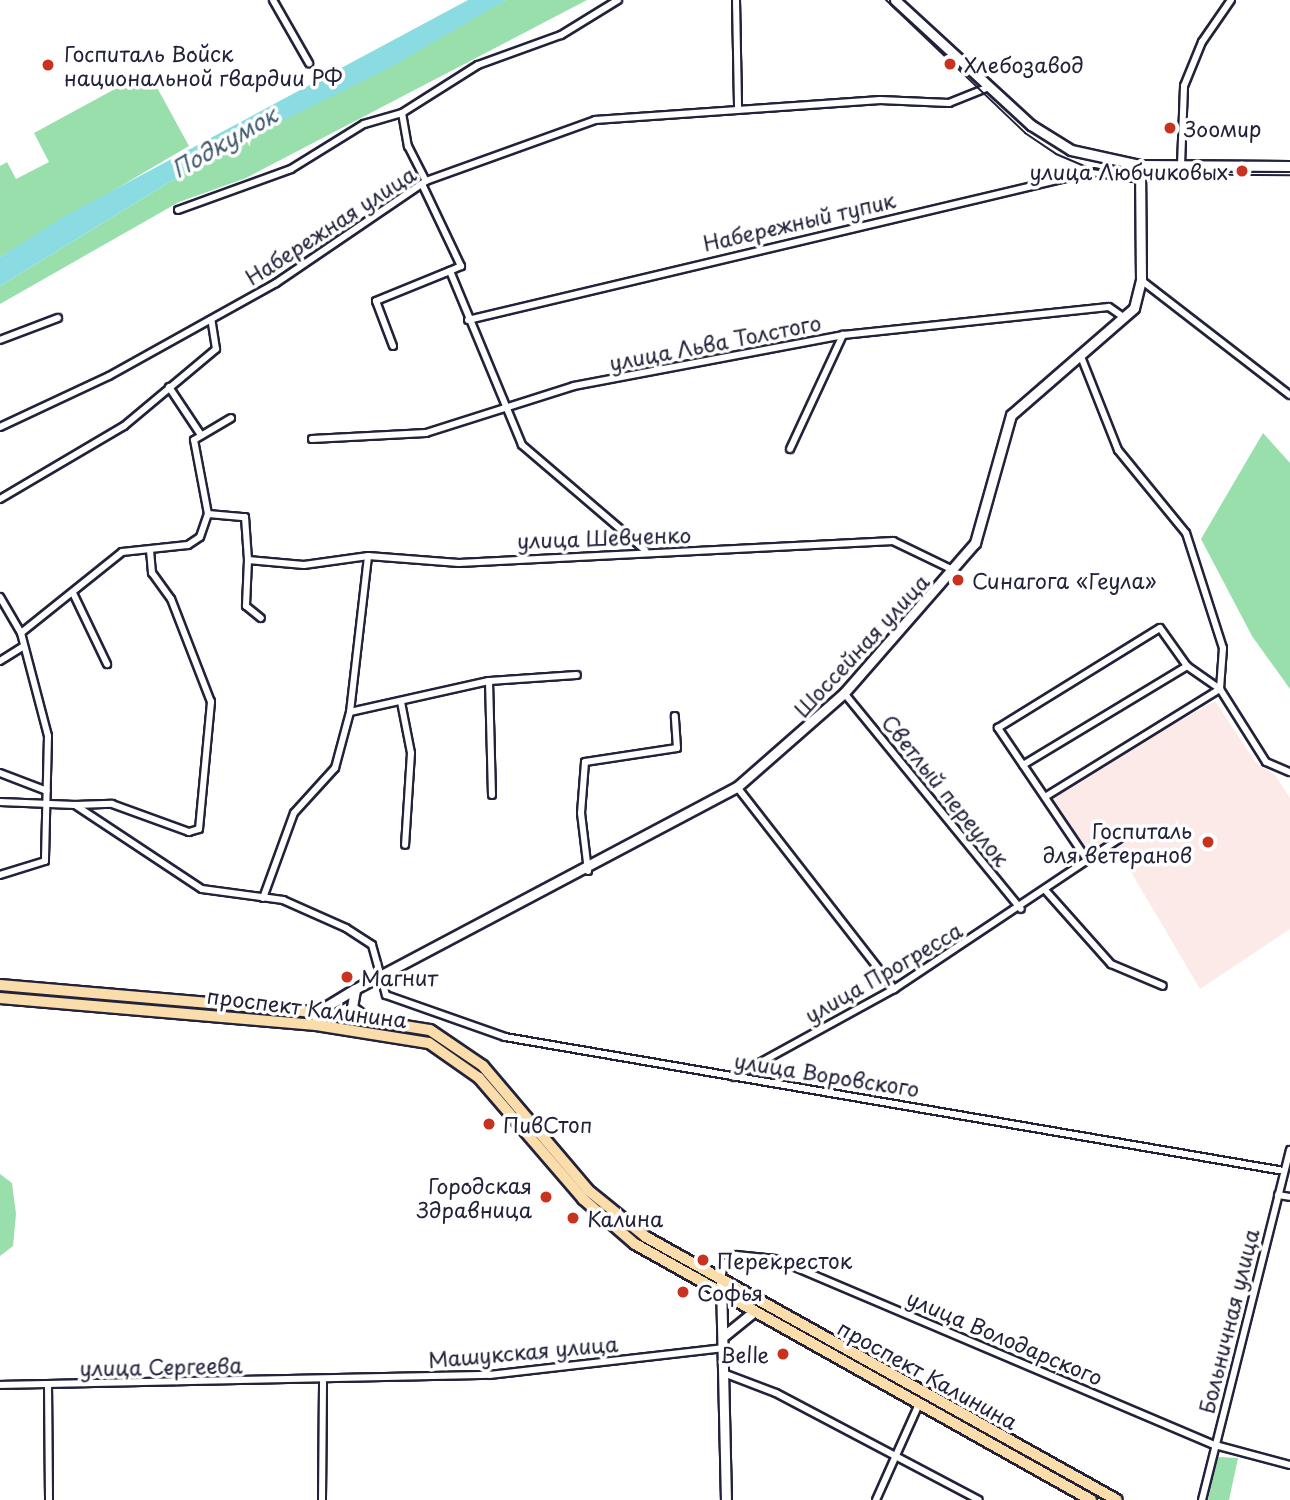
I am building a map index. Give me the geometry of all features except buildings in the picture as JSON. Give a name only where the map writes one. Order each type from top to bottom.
[{"type":"main road","points":[[895,0],[989,87],[1071,150],[1140,165],[1290,167]]},
{"type":"main road","name":"Шоссейная улица","points":[[317,1012],[355,989],[588,871],[737,788],[844,693],[955,571],[982,523],[1011,415],[1082,359],[1126,319],[1141,280],[1140,165]]},
{"type":"main road","name":"проспект Калинина","points":[[0,985],[317,1012],[413,1024],[461,1046],[588,1190],[646,1237],[1117,1500]]},
{"type":"main road","name":"проспект Калинина","points":[[355,989],[352,1007],[366,1018]]},
{"type":"main road","name":"проспект Калинина","points":[[0,998],[316,1025],[409,1037],[446,1052],[479,1079],[607,1222],[722,1298],[919,1404],[1084,1498]]},
{"type":"main road","points":[[316,1025],[317,1012]]},
{"type":"main road","points":[[721,1281],[726,1374],[726,1500]]},
{"type":"main road","points":[[725,1335],[752,1313]]},
{"type":"street","points":[[273,0],[309,62]]},
{"type":"street","points":[[178,210],[291,169],[364,124],[402,113],[478,65],[561,35],[618,0]]},
{"type":"street","points":[[736,0],[738,107]]},
{"type":"street","points":[[1181,165],[1184,86],[1202,42],[1231,0]]},
{"type":"street","name":"Набережная улица","points":[[0,427],[211,319],[338,246],[424,183],[595,120],[738,107],[949,103],[989,87]]},
{"type":"street","points":[[393,346],[376,301],[461,266],[408,146],[402,113]]},
{"type":"street","name":"Набережный тупик","points":[[468,320],[1091,172],[1140,179]]},
{"type":"street","points":[[450,271],[503,407],[522,445],[645,550]]},
{"type":"street","points":[[1141,280],[1290,395]]},
{"type":"street","name":"улица Льва Толстого","points":[[312,439],[426,433],[574,386],[844,335],[1028,321],[1109,307],[1126,319]]},
{"type":"street","points":[[0,340],[58,318]]},
{"type":"street","points":[[0,499],[124,426],[216,349],[211,319]]},
{"type":"street","points":[[790,449],[844,335]]},
{"type":"street","points":[[1082,359],[1118,450],[1186,533],[1223,648],[1220,689]]},
{"type":"street","points":[[169,387],[201,435]]},
{"type":"street","points":[[21,633],[122,552],[188,545],[200,537],[208,514],[194,440],[231,418]]},
{"type":"street","points":[[208,514],[245,517],[248,560],[246,606],[261,618]]},
{"type":"street","name":"улица Шевченко","points":[[248,560],[304,565],[368,556],[459,563],[645,550],[783,551],[893,541],[955,571]]},
{"type":"street","points":[[0,802],[47,800],[75,806],[112,804],[194,833],[211,702],[171,599],[152,573],[150,551]]},
{"type":"street","points":[[263,898],[294,813],[335,768],[350,712],[368,556]]},
{"type":"street","points":[[73,593],[107,664]]},
{"type":"street","points":[[0,597],[21,633],[48,736],[45,861],[0,875]]},
{"type":"street","points":[[1088,860],[998,728],[1160,628],[1187,666],[1220,689],[1266,762],[1290,772]]},
{"type":"street","points":[[0,661],[24,646]]},
{"type":"street","points":[[1023,765],[1187,666]]},
{"type":"street","points":[[350,712],[489,681],[577,675]]},
{"type":"street","points":[[489,681],[492,795]]},
{"type":"street","points":[[1045,797],[1220,689]]},
{"type":"street","name":"Светлый переулок","points":[[844,693],[1021,909]]},
{"type":"street","points":[[401,702],[411,752],[405,845]]},
{"type":"street","points":[[588,871],[581,813],[585,762],[677,748],[675,716]]},
{"type":"street","points":[[0,773],[47,791]]},
{"type":"street","points":[[737,788],[894,989]]},
{"type":"street","points":[[75,806],[202,889],[263,898],[346,928],[372,945],[379,978]]},
{"type":"street","name":"улица Прогресса","points":[[734,1077],[894,989],[1021,909],[1126,834]]},
{"type":"street","points":[[1046,891],[1111,964],[1163,986]]},
{"type":"street","name":"улица Воровского","points":[[379,978],[386,995],[505,1037],[1284,1171]]},
{"type":"street","name":"Больничная улица","points":[[1202,1500],[1290,1150]]},
{"type":"street","points":[[1278,1195],[1290,1197]]},
{"type":"street","name":"улица Володарского","points":[[721,1281],[724,1264],[736,1255],[776,1259],[1215,1445],[1290,1465]]},
{"type":"street","name":"Машукская улица","points":[[323,1380],[490,1375],[725,1347]]},
{"type":"street","points":[[726,1374],[979,1500]]},
{"type":"street","points":[[322,1500],[323,1380]]},
{"type":"street","name":"улица Сергеева","points":[[0,1385],[323,1380]]},
{"type":"street","points":[[48,1384],[49,1500]]},
{"type":"street","points":[[876,1500],[919,1404]]},
{"type":"shaded area","name":"Госпиталь для ветеранов","points":[[1215,701],[1256,763],[1275,775],[1290,798],[1290,929],[1200,989],[1117,848],[1136,835],[1130,826],[1087,853],[1048,796]]},
{"type":"green space","points":[[506,0],[587,0],[246,178],[179,202],[0,304],[0,286],[212,156]]},
{"type":"green space","points":[[148,71],[189,146],[0,257],[0,166],[7,162],[16,179],[49,162],[34,133]]},
{"type":"green space","points":[[1263,433],[1290,463],[1290,689],[1252,636],[1201,539]]},
{"type":"green space","points":[[0,1174],[12,1183],[16,1214],[13,1246],[0,1256]]},
{"type":"green space","points":[[1218,1457],[1238,1458],[1229,1500],[1208,1500]]},
{"type":"water","name":"Подкумок","points":[[468,0],[506,0],[389,68],[212,156],[0,286],[0,257],[65,216]]},
{"type":"tram line","points":[[886,0],[1025,133],[1056,154],[1092,169],[1128,174],[1290,175]]},
{"type":"place","name":"Хлебозавод","points":[[950,64]]},
{"type":"place","name":"Госпиталь Войск национальной гвардии РФ","points":[[48,65]]},
{"type":"place","name":"Зоомир","points":[[1170,128]]},
{"type":"place","name":"улица Любчиковых","points":[[1242,171]]},
{"type":"place","name":"Синагога «Геула»","points":[[958,580]]},
{"type":"place","name":"Госпиталь для ветеранов","points":[[1208,842]]},
{"type":"place","name":"Магнит","points":[[347,977]]},
{"type":"place","name":"ПивСтоп","points":[[489,1124]]},
{"type":"place","name":"Городская Здравница","points":[[546,1197]]},
{"type":"place","name":"Калина","points":[[573,1218]]},
{"type":"place","name":"Перекресток","points":[[703,1260]]},
{"type":"place","name":"Софья","points":[[683,1292]]},
{"type":"place","name":"Belle","points":[[783,1354]]}]
